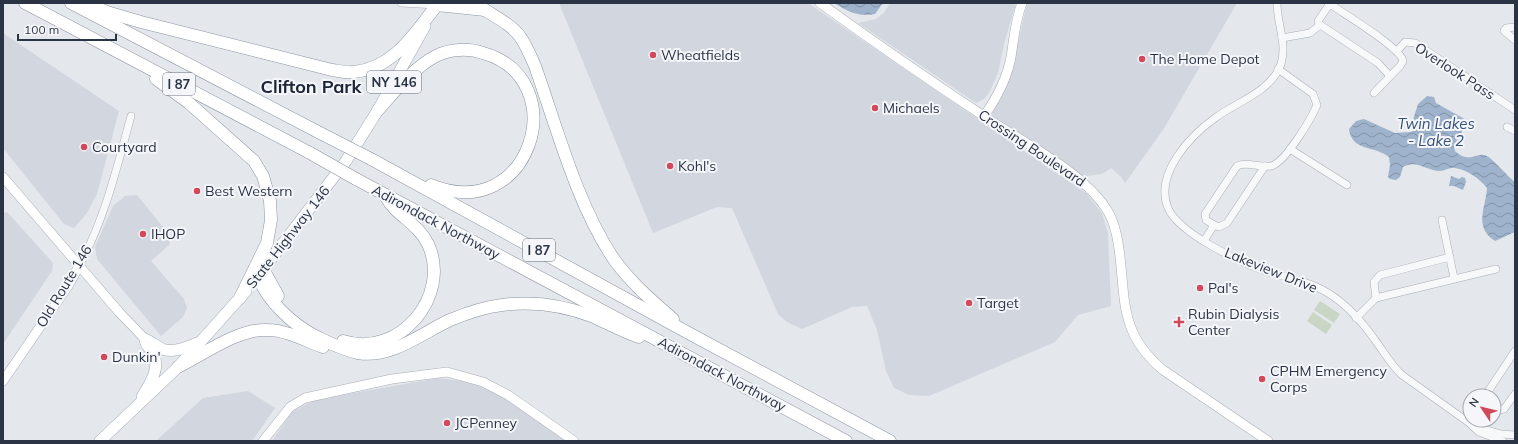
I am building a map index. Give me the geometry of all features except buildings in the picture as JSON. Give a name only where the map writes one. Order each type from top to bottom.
[{"type":"highway","name":"Adirondack Northway","points":[[25,3],[310,153],[846,441]]},
{"type":"highway","name":"Adirondack Northway","points":[[71,3],[383,165],[694,336],[890,441]]},
{"type":"highway","points":[[86,3],[141,22],[332,70],[353,72],[374,67],[393,57],[404,47],[437,4],[480,6],[513,29],[527,49],[535,66],[579,189],[595,227],[614,258],[642,292],[694,336]]},
{"type":"highway","points":[[378,110],[422,65],[437,56],[467,50],[495,56],[515,70],[527,90],[534,115],[533,131],[529,146],[517,168],[496,184],[478,191],[458,192],[438,187],[383,165]]},
{"type":"highway","points":[[144,66],[159,82],[189,103],[254,161],[264,176],[270,201],[272,220],[267,243],[240,298]]},
{"type":"highway","points":[[260,273],[288,309],[311,325],[338,340],[354,344],[370,345],[384,341],[404,331],[416,320],[426,306],[432,286],[433,265],[428,244],[421,232],[404,216],[391,207],[384,194]]},
{"type":"highway","points":[[260,273],[267,294],[295,323],[308,332],[342,349],[359,353]]},
{"type":"highway","points":[[178,367],[233,336],[258,330],[278,332],[346,354],[385,352],[469,312],[504,304],[544,304],[564,308],[593,317],[638,337],[670,346]]},
{"type":"main road","name":"State Highway 146","points":[[100,440],[178,367],[202,342],[260,273],[346,160],[378,110],[437,4]]},
{"type":"main road","points":[[145,339],[162,349],[168,350],[182,349],[202,342]]},
{"type":"main road","points":[[135,408],[151,382],[156,366],[153,354],[146,346],[145,339]]},
{"type":"street","points":[[401,3],[437,4]]},
{"type":"street","name":"Crossing Boulevard","points":[[820,3],[984,116],[1075,175],[1092,189],[1106,207],[1112,218],[1117,236],[1126,315],[1137,342],[1148,357],[1163,370],[1268,441]]},
{"type":"street","points":[[984,116],[992,104],[1006,76],[1011,58],[1015,25],[1022,3]]},
{"type":"street","name":"Lakeview Drive","points":[[1277,3],[1283,52],[1278,69],[1274,76],[1254,94],[1207,124],[1181,152],[1172,165],[1168,177],[1166,193],[1168,208],[1175,220],[1181,226],[1204,241],[1254,266],[1315,286],[1329,294],[1356,318],[1375,340],[1394,368],[1462,416]]},
{"type":"street","points":[[1374,93],[1390,76],[1403,61],[1402,56],[1333,6],[1328,6],[1319,19],[1318,22],[1320,25],[1378,63],[1390,76]]},
{"type":"street","points":[[1282,38],[1310,33],[1320,25]]},
{"type":"street","points":[[1515,27],[1506,28],[1504,31],[1515,40]]},
{"type":"street","name":"Overlook Pass","points":[[1397,51],[1405,42],[1415,43],[1515,110]]},
{"type":"street","points":[[1265,166],[1228,223],[1220,227],[1206,220],[1205,214],[1237,166],[1242,164],[1265,166],[1276,164],[1290,149],[1314,111],[1316,103],[1315,96],[1278,69]]},
{"type":"street","name":"Old Route 146","points":[[3,381],[68,286],[90,246],[104,212],[131,116]]},
{"type":"street","points":[[1507,127],[1515,131]]},
{"type":"street","points":[[1290,149],[1347,185]]},
{"type":"street","points":[[3,178],[79,266],[145,339]]},
{"type":"street","points":[[1442,220],[1454,278]]},
{"type":"street","points":[[1204,241],[1214,225]]},
{"type":"street","points":[[1376,298],[1374,282],[1380,275],[1450,257]]},
{"type":"street","points":[[1356,318],[1376,298],[1496,268]]},
{"type":"street","points":[[1490,388],[1515,351]]},
{"type":"street","points":[[263,441],[290,407],[305,398],[392,379],[447,372],[483,382],[508,395],[574,441]]},
{"type":"street","points":[[1502,410],[1515,394]]},
{"type":"street","name":"Lakeview Drive","points":[[1475,428],[1479,432],[1503,441]]},
{"type":"street","name":"Lakeview Drive","points":[[1486,428],[1501,434],[1515,435]]},
{"type":"shaded area","points":[[559,3],[808,3],[1086,193],[1102,213],[1108,234],[1111,306],[1078,315],[1055,342],[929,396],[909,395],[894,388],[886,371],[877,330],[867,306],[852,307],[802,329],[787,322],[778,314],[732,208],[717,207],[653,233]]},
{"type":"shaded area","points":[[890,3],[1016,3],[1004,44],[998,73],[989,93],[984,99],[976,103],[858,23],[876,19],[884,13]]},
{"type":"shaded area","points":[[1027,3],[1237,3],[1163,130],[1125,183],[1111,168],[1102,174],[1087,176],[1081,175],[992,115],[1016,52]]},
{"type":"shaded area","points":[[3,33],[119,111],[97,194],[87,213],[74,228],[64,224],[3,148]]},
{"type":"shaded area","points":[[137,195],[167,232],[170,244],[151,261],[184,299],[187,308],[183,317],[161,336],[97,259],[95,247],[113,206],[125,196]]},
{"type":"shaded area","points":[[7,212],[53,263],[52,271],[3,344],[3,213]]},
{"type":"shaded area","points":[[439,378],[470,382],[505,398],[567,441],[272,441],[292,412],[314,400]]},
{"type":"shaded area","points":[[248,391],[275,408],[252,441],[156,441],[203,398]]},
{"type":"green space","points":[[1320,301],[1340,314],[1334,323],[1314,310]]},
{"type":"green space","points":[[1313,312],[1332,325],[1326,334],[1307,321]]},
{"type":"water","points":[[834,3],[883,3],[875,14],[864,15],[849,11]]},
{"type":"water","name":"Twin Lakes - Lake 2","points":[[1427,96],[1434,97],[1436,103],[1468,121],[1454,146],[1455,151],[1465,157],[1479,155],[1487,156],[1515,182],[1515,232],[1495,241],[1488,235],[1484,229],[1482,216],[1487,188],[1472,175],[1455,168],[1440,171],[1412,164],[1403,167],[1400,177],[1396,180],[1390,179],[1388,177],[1390,165],[1389,157],[1383,153],[1359,145],[1351,136],[1349,129],[1356,121],[1364,119],[1395,133],[1411,132],[1414,130],[1411,126],[1418,104]]},
{"type":"water","points":[[1451,176],[1459,179],[1462,177],[1465,178],[1466,182],[1463,190],[1454,186],[1449,186]]},
{"type":"place","name":"Wheatfields","points":[[653,55]]},
{"type":"place","name":"The Home Depot","points":[[1142,59]]},
{"type":"place","name":"Michaels","points":[[875,108]]},
{"type":"place","name":"Courtyard","points":[[84,147]]},
{"type":"place","name":"Kohl's","points":[[670,166]]},
{"type":"place","name":"Best Western","points":[[197,191]]},
{"type":"place","name":"IHOP","points":[[143,234]]},
{"type":"place","name":"Pal's","points":[[1200,288]]},
{"type":"place","name":"Target","points":[[969,303]]},
{"type":"place","name":"Rubin Dialysis Center","points":[[1179,322]]},
{"type":"place","name":"Dunkin'","points":[[104,357]]},
{"type":"place","name":"CPHM Emergency Corps","points":[[1262,379]]},
{"type":"place","name":"JCPenney","points":[[447,423]]},
{"type":"district","name":"Clifton Park","points":[[311,86]]}]
